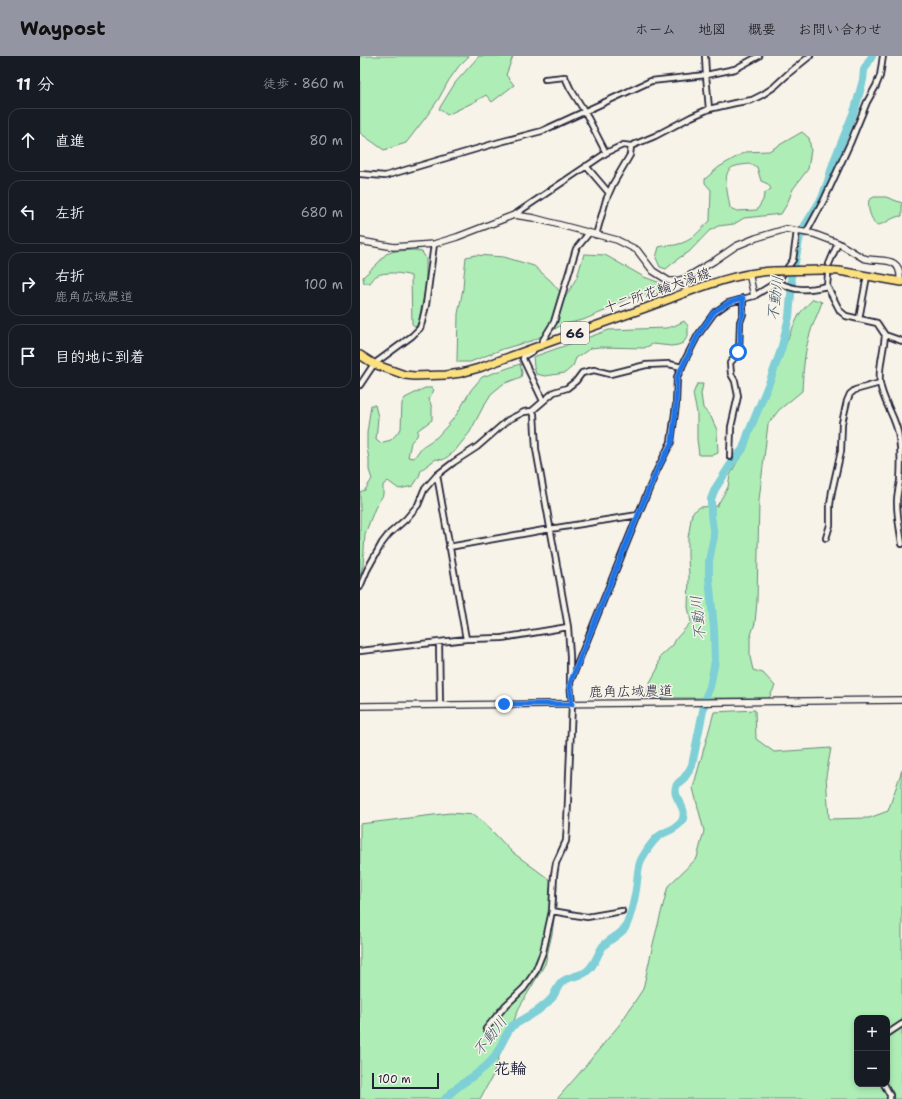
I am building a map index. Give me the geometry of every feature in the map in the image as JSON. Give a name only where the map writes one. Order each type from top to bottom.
[{"type":"main road","name":"十二所花輪大湯線","points":[[360,355],[374,364],[405,375],[446,375],[461,373],[479,368],[712,284],[749,273],[774,271],[825,273],[839,271],[901,281]]},
{"type":"street","points":[[705,56],[709,109]]},
{"type":"street","points":[[360,174],[385,176],[542,131],[651,81],[706,75],[735,69],[759,56]]},
{"type":"street","points":[[360,241],[394,247],[434,244],[457,238],[514,215],[606,153],[623,145],[631,146],[655,136],[709,109],[752,100],[762,95],[774,87],[810,56]]},
{"type":"street","points":[[570,683],[657,470],[672,442],[677,377],[698,335],[714,312],[728,303],[754,296],[778,282],[793,260],[801,232],[827,193],[867,102],[876,86],[880,76],[883,56]]},
{"type":"street","points":[[544,79],[565,77],[606,153]]},
{"type":"street","points":[[596,234],[600,216],[612,184],[630,155],[631,146]]},
{"type":"street","points":[[586,166],[609,193]]},
{"type":"street","points":[[514,215],[534,218],[617,240],[637,250],[653,271],[669,281],[676,281],[685,278],[736,246],[749,240],[770,233],[786,230],[801,232],[838,243],[864,258],[897,262],[902,270],[901,281]]},
{"type":"street","points":[[542,401],[523,359],[524,356],[539,346],[554,322],[576,249],[589,233]]},
{"type":"street","points":[[829,264],[838,243]]},
{"type":"street","points":[[360,383],[374,364],[412,336],[420,328],[426,305],[434,244]]},
{"type":"street","points":[[749,273],[754,296]]},
{"type":"street","points":[[825,273],[827,286],[840,311],[846,316],[877,323],[885,335],[902,341]]},
{"type":"street","points":[[859,319],[867,276]]},
{"type":"street","points":[[685,278],[687,293]]},
{"type":"street","points":[[778,282],[787,286],[806,290],[827,286]]},
{"type":"street","points":[[730,457],[731,427],[738,396],[735,381],[731,374],[730,364],[738,352],[740,344],[740,322],[743,314],[743,298]]},
{"type":"street","points":[[885,335],[880,383],[901,437],[900,489],[897,500],[902,544]]},
{"type":"street","points":[[360,588],[382,543],[418,505],[424,490],[436,475],[477,447],[508,420],[524,412],[532,411],[554,392],[567,388],[576,381],[582,373],[594,370],[610,374],[646,365],[661,364],[682,367]]},
{"type":"street","points":[[826,538],[830,525],[832,491],[842,451],[842,423],[847,401],[850,394],[855,390],[880,383]]},
{"type":"street","points":[[486,1029],[505,1006],[524,988],[535,972],[543,952],[552,911],[556,864],[566,841],[572,704],[568,627],[536,449],[534,414],[532,411]]},
{"type":"street","points":[[436,475],[466,639]]},
{"type":"street","points":[[449,547],[638,515]]},
{"type":"street","points":[[360,651],[466,639],[502,638],[568,627]]},
{"type":"street","points":[[439,642],[440,705]]},
{"type":"street","name":"鹿角広域農道","points":[[360,706],[902,700]]},
{"type":"street","points":[[552,911],[587,917],[622,911]]},
{"type":"street","points":[[890,1032],[902,1024]]},
{"type":"street","points":[[886,1087],[890,1095],[890,1099]]},
{"type":"green space","points":[[360,56],[469,56],[459,66],[438,100],[406,143],[384,150],[360,133]]},
{"type":"green space","points":[[479,56],[513,56],[506,75],[514,85],[492,102],[486,95],[447,115],[439,109],[455,83]]},
{"type":"green space","points":[[802,132],[809,138],[811,150],[808,169],[793,189],[781,214],[744,218],[734,224],[718,226],[709,231],[689,252],[666,269],[660,267],[656,258],[659,247],[675,245],[691,239],[710,221],[711,190],[705,183],[705,179],[719,167],[745,152],[769,151]],"holes":[[[749,164],[757,167],[761,181],[768,184],[771,189],[764,194],[763,200],[757,210],[737,211],[730,208],[726,182],[728,172],[730,169],[739,165]]]},
{"type":"green space","points":[[874,197],[886,197],[902,203],[902,216],[895,217],[883,224],[876,225],[869,210],[869,200]]},
{"type":"green space","points":[[415,250],[422,252],[426,258],[426,286],[419,320],[416,327],[412,324],[411,276],[399,273],[384,273],[379,274],[370,283],[364,283],[363,277],[386,254],[395,251]]},
{"type":"green space","points":[[584,254],[605,255],[644,277],[666,285],[660,293],[628,298],[607,310],[583,320],[564,324],[534,340],[503,349],[470,362],[457,362],[458,314],[463,289],[466,257],[476,255],[504,257],[534,266],[551,281],[565,298],[577,277]]},
{"type":"green space","points":[[813,299],[822,302],[807,344],[802,391],[779,410],[768,424],[759,500],[757,601],[755,623],[750,638],[750,657],[753,670],[763,673],[775,686],[769,698],[646,698],[649,684],[658,668],[660,657],[673,645],[676,639],[691,622],[688,607],[688,538],[692,513],[700,507],[717,506],[728,487],[730,475],[743,451],[791,331],[800,313]]},
{"type":"green space","points":[[684,321],[688,326],[688,336],[683,343],[678,345],[671,346],[653,344],[644,348],[591,348],[576,358],[573,366],[565,373],[545,376],[536,374],[533,357],[609,330],[666,328]]},
{"type":"green space","points":[[520,364],[522,373],[521,377],[503,384],[491,394],[470,432],[454,452],[443,460],[436,459],[421,470],[419,477],[413,486],[399,489],[388,481],[383,485],[383,495],[375,508],[365,534],[363,566],[360,576],[360,492],[365,490],[372,479],[369,470],[367,448],[367,433],[371,405],[375,405],[378,417],[376,440],[380,443],[391,440],[401,429],[402,403],[405,398],[425,388],[432,388],[434,390],[429,399],[432,408],[432,420],[418,430],[417,436],[411,442],[408,457],[414,458],[422,447],[437,437],[448,425],[457,414],[471,390],[482,377]]},
{"type":"green space","points":[[697,384],[703,384],[701,394],[703,408],[711,417],[717,430],[718,453],[713,455],[699,455],[697,439],[697,413],[693,394]]},
{"type":"green space","points":[[755,710],[756,739],[774,752],[831,748],[826,776],[829,819],[869,818],[888,811],[902,770],[902,1099],[557,1099],[620,1024],[643,989],[668,886],[697,858],[704,831],[693,788],[714,712]]},
{"type":"green space","points":[[450,813],[475,815],[512,852],[557,885],[552,934],[545,964],[519,1008],[493,1075],[480,1099],[360,1099],[360,824]]},
{"type":"waterway","name":"不動川","points":[[445,1099],[456,1088],[491,1061],[512,1026],[548,1003],[564,981],[586,972],[604,945],[625,928],[633,905],[641,860],[647,849],[656,839],[662,834],[675,828],[682,821],[684,816],[683,811],[675,791],[678,783],[684,778],[692,765],[706,696],[710,687],[715,661],[714,629],[709,577],[709,561],[714,536],[711,515],[711,499],[715,489],[731,464],[743,449],[771,378],[781,350],[789,317],[792,283],[791,276],[800,236],[822,198],[834,161],[855,109],[863,80],[864,70],[872,56]]},
{"type":"district","name":"花輪","points":[[510,1068]]},
{"type":"route","points":[[504,704],[572,704],[570,683],[657,470],[672,442],[677,377],[698,335],[714,312],[728,303],[743,298],[743,314],[740,322],[740,344],[738,352]]}]
